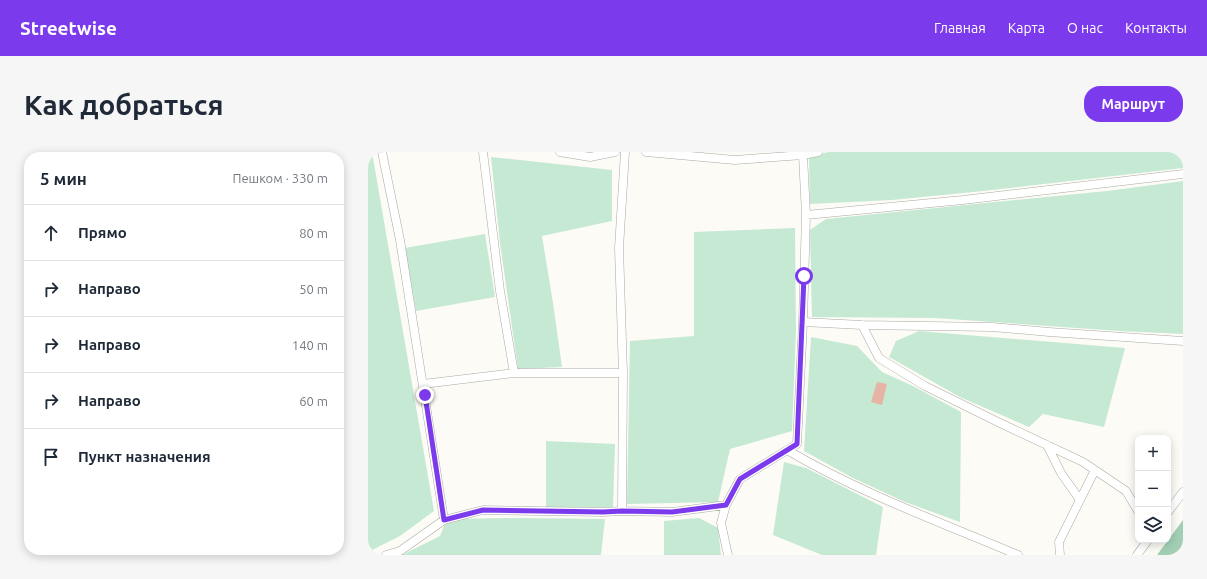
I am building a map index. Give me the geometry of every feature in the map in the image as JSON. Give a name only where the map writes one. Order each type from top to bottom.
[{"type":"lane","points":[[382,152],[400,240],[444,520]]},
{"type":"lane","points":[[483,152],[500,291],[514,372]]},
{"type":"lane","points":[[560,152],[590,157],[615,152]]},
{"type":"lane","points":[[622,511],[623,373],[618,248],[625,152]]},
{"type":"lane","points":[[646,152],[735,160],[818,152]]},
{"type":"lane","points":[[728,555],[721,523],[726,505],[740,479],[797,444],[803,322],[806,215],[803,154]]},
{"type":"lane","points":[[806,215],[963,200],[1183,174]]},
{"type":"lane","points":[[803,322],[862,325],[992,327],[1183,341]]},
{"type":"lane","points":[[862,325],[879,358],[925,386],[1083,462],[1126,491],[1136,507]]},
{"type":"lane","points":[[423,384],[514,372],[623,373]]},
{"type":"lane","points":[[1047,445],[1061,473],[1080,500]]},
{"type":"lane","points":[[787,450],[815,467],[918,514],[1018,555]]},
{"type":"lane","points":[[1060,555],[1059,542],[1095,470]]},
{"type":"lane","points":[[1171,508],[1183,492]]},
{"type":"lane","points":[[386,555],[400,551],[444,520],[483,510],[672,512],[726,505]]},
{"type":"lane","points":[[1137,555],[1146,543]]},
{"type":"green space","points":[[368,152],[372,152],[434,511],[400,536],[368,552]]},
{"type":"green space","points":[[829,152],[1183,152],[1183,168],[892,200],[810,204],[809,156]]},
{"type":"green space","points":[[491,157],[612,170],[612,221],[542,236],[562,367],[518,369],[500,243]]},
{"type":"green space","points":[[1183,181],[1183,334],[935,318],[812,317],[810,230],[826,219],[1107,191]]},
{"type":"green space","points":[[795,228],[796,330],[792,431],[730,449],[718,502],[627,504],[630,341],[694,336],[694,232]]},
{"type":"green space","points":[[485,234],[495,297],[416,311],[405,248]]},
{"type":"green space","points":[[919,331],[1125,348],[1104,427],[1043,414],[1029,427],[960,397],[889,357],[896,341]]},
{"type":"green space","points":[[811,337],[857,346],[882,372],[913,386],[961,412],[960,522],[905,502],[851,477],[804,451]]},
{"type":"green space","points":[[546,441],[615,444],[613,507],[546,507]]},
{"type":"green space","points":[[784,462],[806,468],[883,507],[876,555],[822,555],[773,535]]},
{"type":"green space","points":[[699,518],[718,528],[721,555],[664,555],[664,521]]},
{"type":"green space","points":[[447,519],[605,519],[601,555],[402,555],[440,536]]},
{"type":"green space","points":[[1183,520],[1183,555],[1157,555],[1166,543],[1171,543],[1171,536]]},
{"type":"building","points":[[877,382],[887,384],[882,405],[871,402]]},
{"type":"route","points":[[425,395],[444,520],[483,510],[672,512],[726,505],[740,479],[797,444],[804,276]]}]
